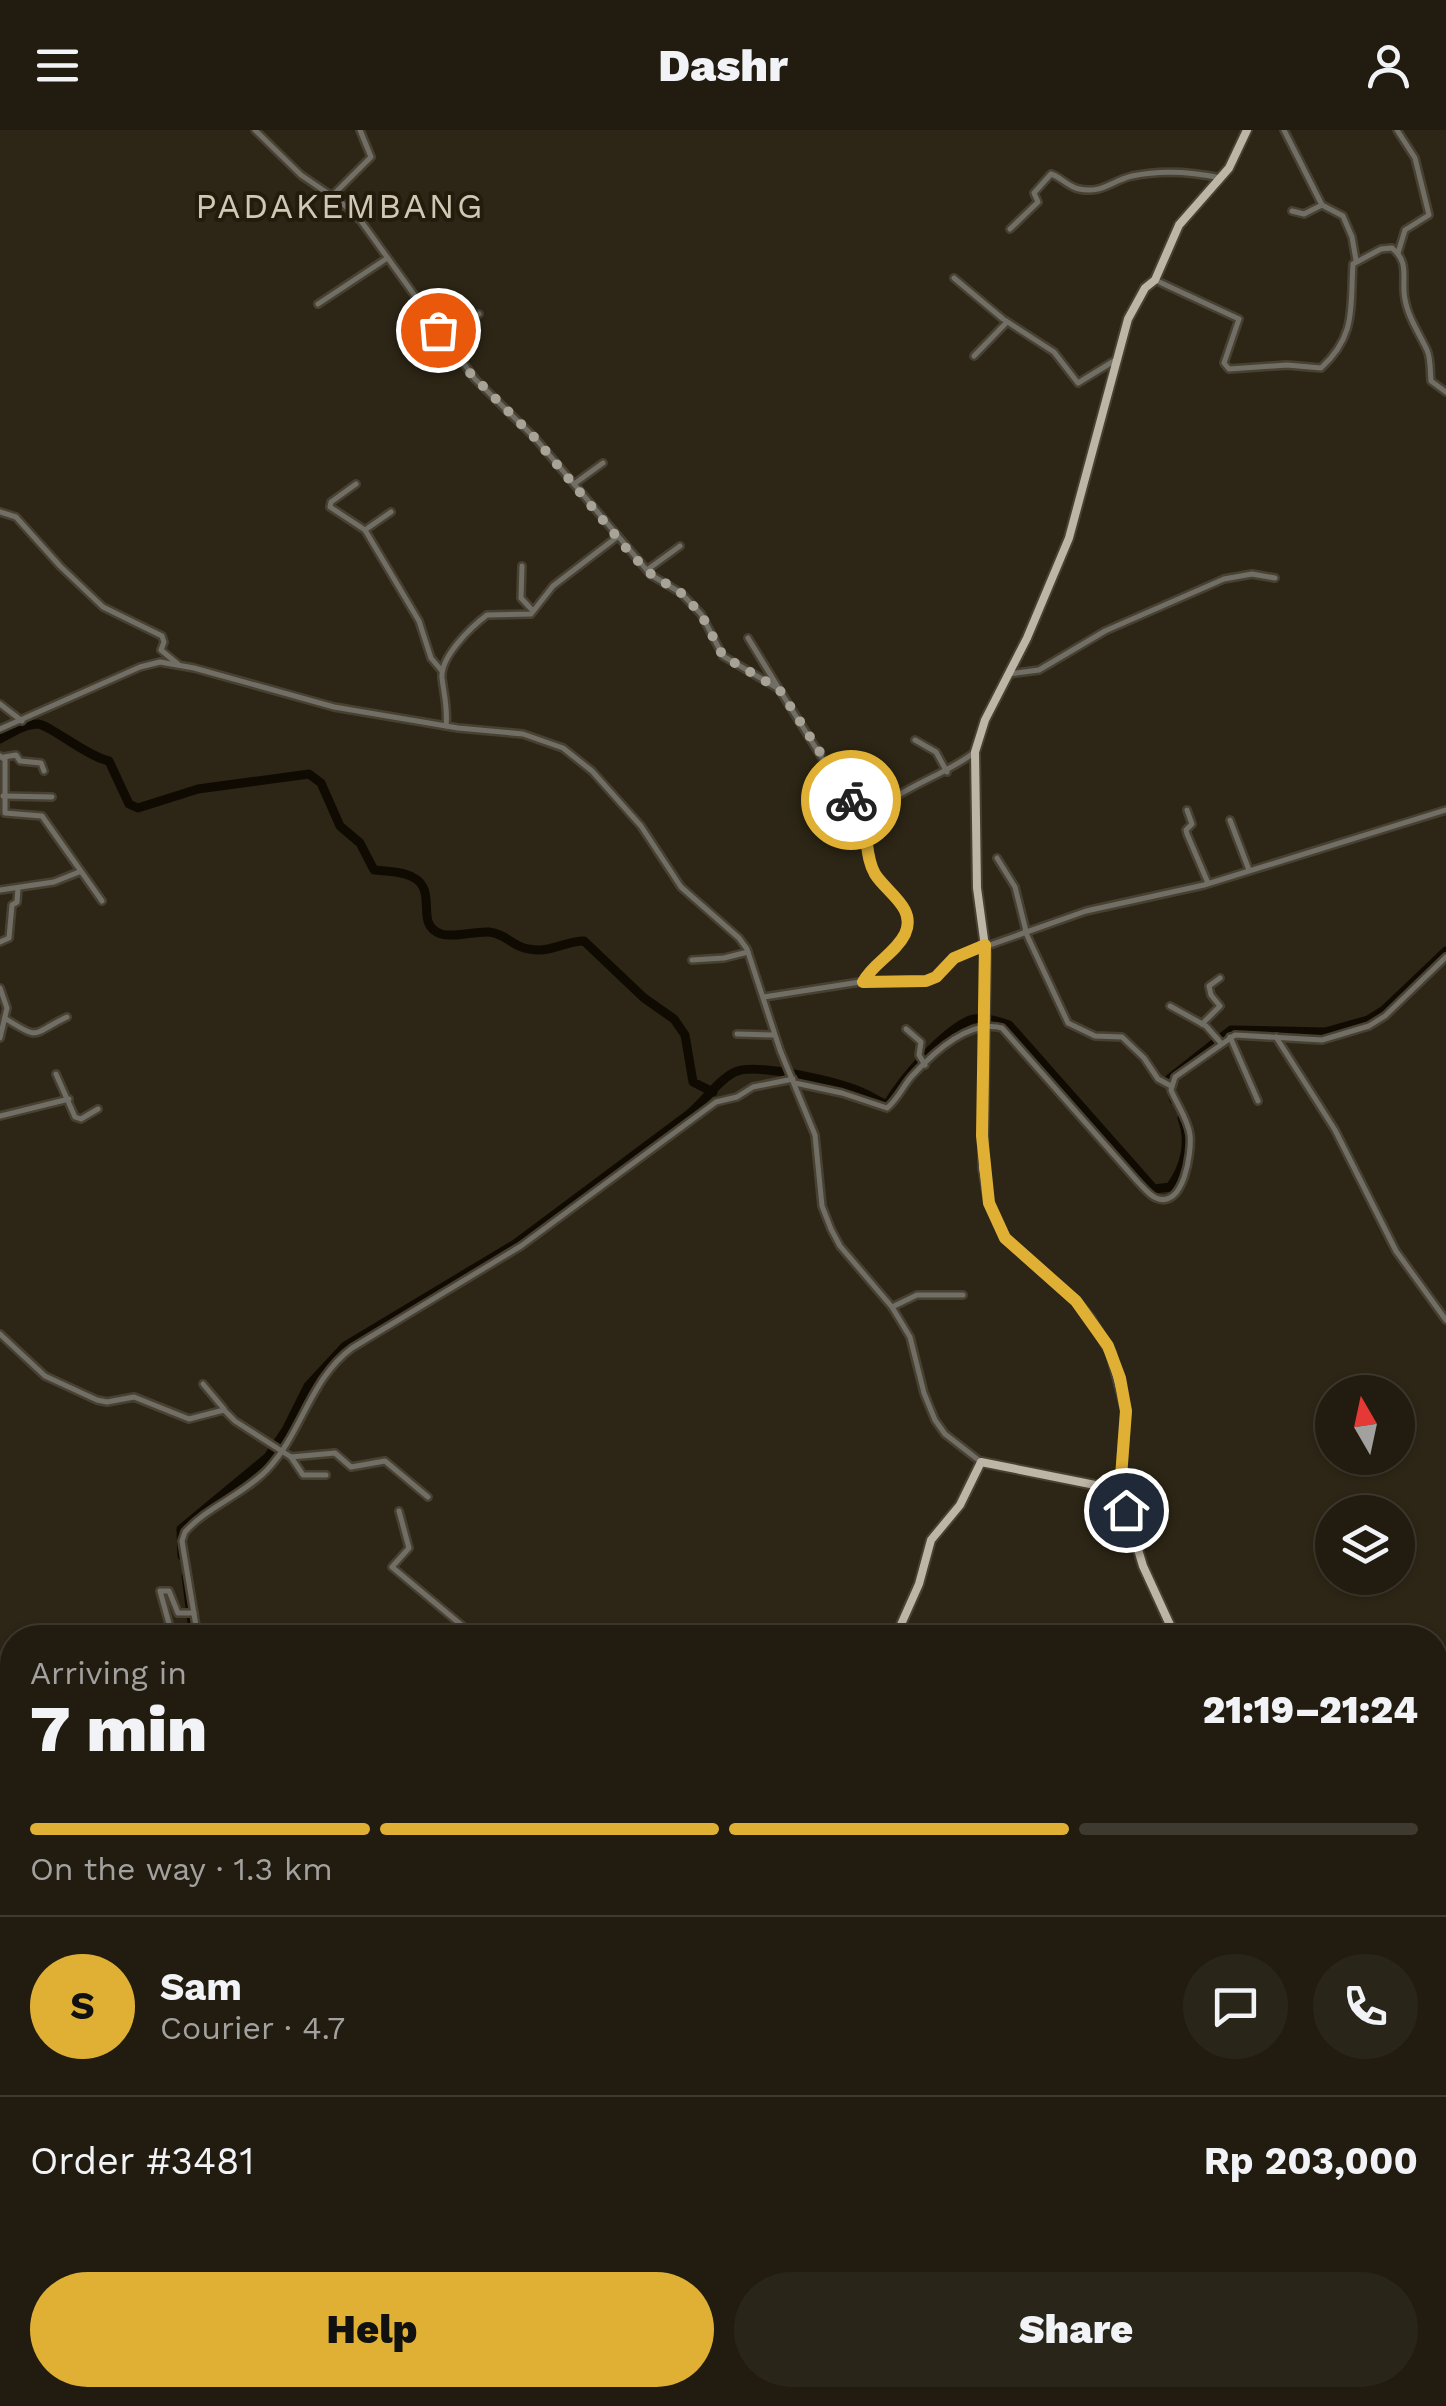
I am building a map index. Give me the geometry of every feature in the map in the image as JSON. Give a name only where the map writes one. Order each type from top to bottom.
[{"type":"main road","points":[[1170,1625],[1143,1566],[1120,1490],[1126,1411],[1120,1378],[1108,1346],[1076,1301],[1005,1238],[989,1203],[982,1136],[985,945],[977,888],[975,752],[985,720],[1069,538],[1128,319],[1155,280],[1179,224],[1221,178],[1247,130]]},
{"type":"main road","points":[[900,1625],[920,1584],[930,1540],[960,1505],[980,1462],[1120,1490]]},
{"type":"street","points":[[254,130],[301,175],[361,221],[474,379],[535,438],[647,570],[681,593],[701,614],[723,656],[779,689]]},
{"type":"street","points":[[332,196],[371,157],[360,130]]},
{"type":"street","points":[[1284,130],[1322,206],[1344,216],[1356,260]]},
{"type":"street","points":[[1396,130],[1415,158],[1428,216],[1404,230],[1398,253],[1406,272],[1404,295],[1413,327],[1429,356],[1431,381],[1446,392]]},
{"type":"street","points":[[1010,229],[1038,202],[1034,192],[1054,173],[1072,187],[1095,190],[1133,176],[1187,172],[1221,178]]},
{"type":"street","points":[[1292,211],[1304,214],[1322,206]]},
{"type":"street","points":[[1155,280],[1239,319],[1224,362],[1228,369],[1287,365],[1322,368],[1341,344],[1349,326],[1354,290],[1352,266],[1356,260],[1384,248],[1398,253]]},
{"type":"street","points":[[318,304],[387,258]]},
{"type":"street","points":[[954,278],[1007,322],[1054,352],[1078,383],[1114,361]]},
{"type":"street","points":[[442,337],[479,314]]},
{"type":"street","points":[[974,356],[1007,322]]},
{"type":"street","points":[[574,484],[602,463]]},
{"type":"street","points":[[356,484],[330,505],[365,530],[417,616],[431,658],[442,670],[448,708],[446,726]]},
{"type":"street","points":[[0,512],[16,518],[103,606],[162,636],[160,650],[179,665]]},
{"type":"street","points":[[365,530],[391,512]]},
{"type":"street","points":[[442,670],[453,647],[482,618],[494,614],[527,616],[553,586],[617,537]]},
{"type":"street","points":[[647,570],[680,546]]},
{"type":"street","points":[[522,566],[521,598],[533,611]]},
{"type":"street","points":[[1008,674],[1040,670],[1105,631],[1224,579],[1252,574],[1275,578]]},
{"type":"street","points":[[748,638],[864,824],[867,856],[876,875],[902,904],[907,925],[904,936],[863,982]]},
{"type":"street","points":[[0,729],[146,664],[160,662],[334,707],[538,738],[574,756],[592,770],[641,826],[680,886],[739,938],[748,952],[814,1136],[822,1206],[831,1229],[840,1246],[892,1307],[916,1352],[924,1393],[935,1420],[980,1462]]},
{"type":"street","points":[[0,704],[22,721]]},
{"type":"street","points":[[916,740],[936,752],[947,772]]},
{"type":"street","points":[[864,824],[876,809],[947,772],[975,752]]},
{"type":"street","points":[[44,771],[41,762],[20,761],[16,755],[2,756],[6,813],[42,816],[102,901]]},
{"type":"street","points":[[3,796],[52,797]]},
{"type":"street","points":[[1187,810],[1192,824],[1187,834],[1208,883]]},
{"type":"street","points":[[764,998],[863,982],[926,981],[936,977],[954,958],[1086,911],[1208,883],[1446,810]]},
{"type":"street","points":[[1230,820],[1248,870]]},
{"type":"street","points":[[194,1625],[182,1541],[185,1532],[261,1475],[332,1364],[521,1246],[716,1102],[737,1097],[753,1087],[792,1078],[888,1108],[922,1061],[984,1021],[1006,1032],[1122,1165],[1157,1199],[1169,1198],[1178,1190],[1190,1157],[1190,1132],[1170,1085],[1161,1082],[1122,1037],[1094,1036],[1068,1023],[1026,931],[1015,887],[997,858]]},
{"type":"street","points":[[0,890],[54,882],[80,872]]},
{"type":"street","points":[[0,942],[9,938],[9,914],[12,904],[17,902],[18,888]]},
{"type":"street","points":[[692,960],[748,952]]},
{"type":"street","points":[[1170,1085],[1218,1040],[1322,1040],[1369,1026],[1385,1016],[1446,957]]},
{"type":"street","points":[[1202,1024],[1220,1006],[1210,995],[1209,986],[1220,978]]},
{"type":"street","points":[[0,988],[7,1004],[0,1038]]},
{"type":"street","points":[[1170,1006],[1202,1024],[1218,1040]]},
{"type":"street","points":[[6,1018],[26,1033],[34,1033],[66,1017]]},
{"type":"street","points":[[906,1029],[920,1042],[922,1061]]},
{"type":"street","points":[[738,1034],[775,1035]]},
{"type":"street","points":[[1230,1037],[1258,1101]]},
{"type":"street","points":[[1276,1038],[1336,1130],[1396,1251],[1446,1320]]},
{"type":"street","points":[[56,1074],[71,1112],[78,1119],[98,1109]]},
{"type":"street","points":[[0,1116],[69,1099]]},
{"type":"street","points":[[892,1307],[917,1294],[963,1295]]},
{"type":"street","points":[[0,1334],[45,1376],[96,1400],[134,1396],[189,1419],[224,1410]]},
{"type":"street","points":[[203,1384],[224,1410],[291,1458],[303,1476],[326,1475]]},
{"type":"street","points":[[291,1458],[334,1453],[353,1467],[386,1461],[428,1497]]},
{"type":"street","points":[[399,1511],[408,1548],[392,1568],[461,1625]]},
{"type":"street","points":[[169,1625],[161,1590],[170,1593],[177,1612],[191,1613]]},
{"type":"waterway","points":[[0,739],[28,726],[44,726],[109,761],[129,804],[138,808],[198,789],[309,774],[321,783],[340,826],[360,843],[374,870],[417,879],[426,895],[432,929],[446,935],[496,933],[530,949],[545,950],[584,941],[644,998],[674,1019],[685,1035],[693,1082],[713,1092]]},
{"type":"waterway","points":[[1174,1100],[1169,1079],[1231,1030],[1325,1032],[1368,1020],[1384,1010],[1446,951]]},
{"type":"waterway","points":[[182,1556],[181,1529],[268,1457],[308,1386],[345,1346],[515,1244],[689,1114],[735,1072],[760,1069],[816,1078],[859,1091],[887,1105],[935,1045],[970,1020],[985,1019],[1009,1025],[1154,1189],[1170,1187],[1179,1171],[1186,1145],[1182,1118]]},
{"type":"waterway","points":[[186,1576],[192,1625]]},
{"type":"way so far","points":[[438,330],[466,369],[535,438],[631,554],[701,614],[723,656],[779,689],[851,800]]},
{"type":"district","name":"PADAKEMBANG","points":[[340,206]]},
{"type":"route","points":[[851,800],[864,824],[867,856],[876,875],[902,904],[907,925],[904,936],[863,982],[926,981],[936,977],[954,958],[985,945],[982,1136],[989,1203],[1013,1248],[1076,1301],[1108,1346],[1120,1378],[1126,1411],[1120,1490],[1126,1510]]}]
